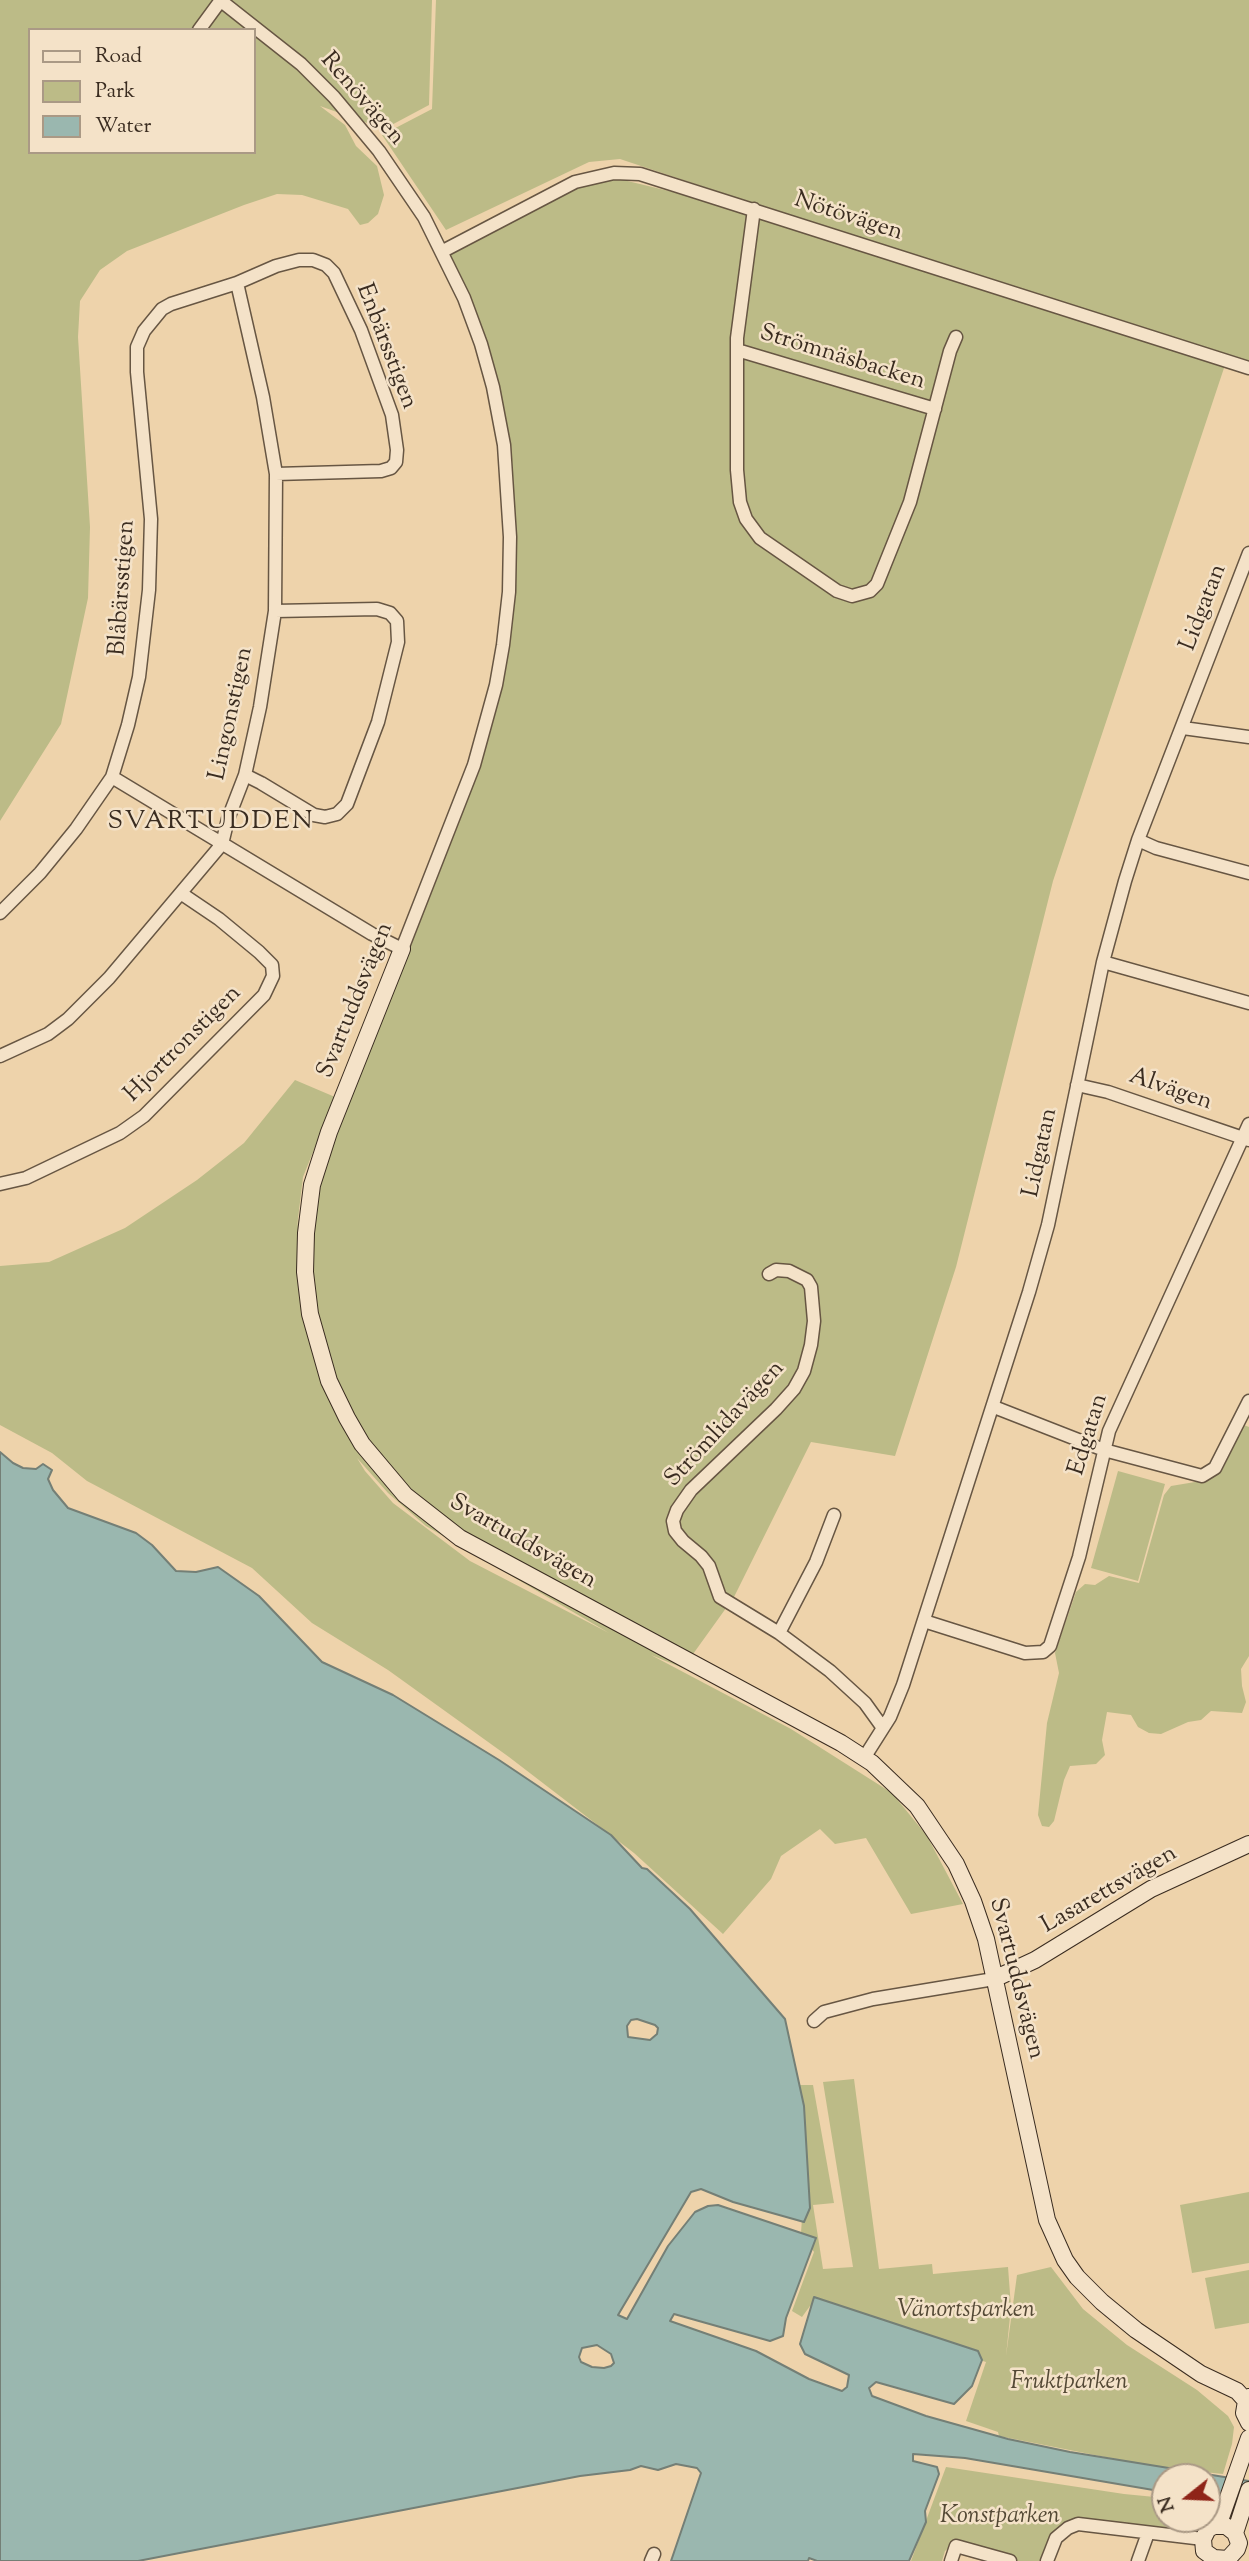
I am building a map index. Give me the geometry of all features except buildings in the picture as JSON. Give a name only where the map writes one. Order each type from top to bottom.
[{"type":"street","name":"Renövägen","points":[[200,28],[221,0],[301,64],[334,97],[379,150],[443,251]]},
{"type":"street","name":"Nötövägen","points":[[443,251],[566,186],[602,174],[652,176],[1249,368]]},
{"type":"street","name":"Strömnäsbacken","points":[[754,209],[737,324],[740,502],[746,519],[760,538],[846,594],[870,591],[877,584],[910,502],[956,337]]},
{"type":"street","name":"Svartuddsvägen","points":[[443,251],[481,344],[502,432],[509,498],[509,592],[503,645],[487,724],[470,775],[329,1132],[312,1185],[306,1233],[305,1272],[310,1314],[329,1381],[362,1444],[405,1495],[460,1538],[796,1717],[864,1758],[894,1782],[917,1806],[956,1864],[986,1939],[1047,2220],[1065,2260],[1077,2277],[1102,2302],[1136,2330],[1201,2374],[1237,2391],[1247,2399]]},
{"type":"street","name":"Enbärsstigen","points":[[237,283],[276,266],[299,260],[313,260],[326,265],[334,273],[361,330],[392,415],[397,450],[396,462],[391,468],[381,471],[276,474]]},
{"type":"street","name":"Lingonstigen","points":[[0,1056],[48,1034],[68,1019],[109,978],[182,894],[222,844],[244,775],[260,707],[275,611],[276,474],[263,397],[237,283]]},
{"type":"street","name":"Blåbärsstigen","points":[[0,913],[40,873],[76,829],[112,777],[139,677],[149,590],[151,519],[137,347],[144,331],[162,309],[237,283]]},
{"type":"street","name":"Strömnäsbacken","points":[[737,350],[934,409]]},
{"type":"street","name":"Lidgatan","points":[[864,1758],[883,1728],[903,1685],[994,1407],[1048,1225],[1103,962],[1138,840],[1249,553]]},
{"type":"street","points":[[244,775],[314,815],[325,817],[337,814],[347,804],[378,722],[398,642],[397,621],[390,613],[377,608],[275,611]]},
{"type":"street","points":[[1182,728],[1249,737]]},
{"type":"street","points":[[112,777],[372,933],[402,948]]},
{"type":"street","points":[[1138,840],[1180,855],[1249,873]]},
{"type":"street","name":"Hjortronstigen","points":[[0,1184],[26,1178],[120,1133],[144,1116],[264,995],[273,976],[272,965],[219,919],[182,894]]},
{"type":"street","points":[[1103,962],[1249,1003]]},
{"type":"street","name":"Alvägen","points":[[1077,1084],[1108,1091],[1246,1139]]},
{"type":"street","name":"Edgatan","points":[[923,1621],[1025,1653],[1043,1652],[1050,1646],[1079,1557],[1104,1450],[1121,1401],[1246,1139],[1249,1124]]},
{"type":"street","name":"Strömlidavägen","points":[[769,1274],[776,1270],[789,1271],[807,1280],[811,1287],[814,1321],[804,1371],[794,1389],[776,1409],[691,1490],[673,1521],[683,1541],[709,1566],[720,1597],[779,1633],[830,1671],[865,1703],[883,1728]]},
{"type":"street","points":[[994,1407],[1104,1450],[1202,1476],[1215,1468],[1249,1401]]},
{"type":"street","points":[[779,1633],[816,1562],[834,1516]]},
{"type":"street","name":"Lasarettsvägen","points":[[994,1979],[1035,1960],[1150,1889],[1249,1844]]},
{"type":"street","points":[[814,2021],[824,2012],[873,1999],[994,1979]]},
{"type":"street","points":[[1247,2399],[1244,2413],[1249,2423]]},
{"type":"street","points":[[1221,2515],[1249,2438]]},
{"type":"street","points":[[1235,2550],[1241,2514],[1249,2490]]},
{"type":"street","points":[[1221,2519],[1235,2550]]},
{"type":"street","points":[[1047,2561],[1056,2538],[1078,2524],[1203,2539]]},
{"type":"street","points":[[1138,2561],[1148,2533]]},
{"type":"street","points":[[1206,2533],[1203,2539],[1208,2558],[1219,2559],[1235,2550]]},
{"type":"street","points":[[951,2561],[956,2546],[1010,2561]]},
{"type":"green space","points":[[0,0],[432,0],[429,105],[384,129],[320,106],[345,125],[356,146],[377,166],[384,195],[378,214],[368,223],[360,225],[348,209],[302,195],[277,194],[127,251],[100,270],[80,301],[78,337],[90,527],[88,598],[61,724],[0,821]]},
{"type":"green space","points":[[436,0],[1249,0],[1249,368],[620,159],[589,162],[446,230],[382,135],[432,109]]},
{"type":"green space","points":[[615,178],[752,211],[1225,365],[1053,881],[956,1267],[895,1456],[811,1442],[734,1597],[683,1668],[651,1655],[791,1729],[892,1793],[927,1836],[963,1904],[911,1914],[866,1838],[835,1844],[820,1829],[781,1856],[771,1879],[723,1934],[634,1853],[509,1757],[388,1670],[312,1623],[252,1568],[87,1481],[52,1453],[0,1425],[0,1266],[49,1262],[125,1228],[197,1180],[244,1143],[295,1080],[335,1097],[303,1177],[297,1227],[301,1209],[465,793],[501,671],[508,488],[481,356],[439,251],[575,185]],"holes":[[[357,1458],[388,1493],[426,1526],[609,1633],[470,1561],[393,1503]]]},
{"type":"green space","points":[[1244,1425],[1249,1427],[1249,1656],[1241,1669],[1246,1702],[1242,1713],[1211,1711],[1201,1720],[1188,1722],[1161,1734],[1149,1733],[1138,1727],[1131,1715],[1107,1712],[1102,1740],[1105,1755],[1096,1764],[1070,1766],[1054,1821],[1049,1827],[1042,1826],[1038,1815],[1047,1723],[1059,1673],[1055,1653],[1076,1592],[1085,1584],[1095,1585],[1109,1576],[1139,1583],[1164,1495],[1171,1486],[1201,1481],[1222,1470]]},
{"type":"green space","points":[[1118,1471],[1165,1484],[1138,1581],[1091,1568]]},
{"type":"green space","points":[[854,2079],[879,2269],[932,2264],[933,2274],[1008,2267],[1011,2307],[1006,2356],[1017,2275],[1051,2267],[1083,2309],[1127,2345],[1197,2390],[1228,2416],[1234,2427],[1223,2474],[1221,2463],[1151,2463],[1151,2466],[999,2436],[998,2432],[966,2421],[986,2362],[810,2306],[802,2317],[792,2311],[814,2252],[801,2233],[803,2203],[793,2085],[813,2085],[834,2203],[813,2205],[823,2269],[853,2267],[823,2082]]},
{"type":"green space","points":[[1249,2192],[1249,2263],[1192,2273],[1180,2205]]},
{"type":"green space","points":[[1249,2270],[1249,2323],[1215,2329],[1205,2278]]},
{"type":"green space","name":"Konstparken","points":[[946,2467],[1151,2497],[1151,2528],[1078,2521],[1063,2523],[1053,2537],[1046,2561],[997,2561],[950,2547],[945,2551],[942,2561],[911,2561]]},
{"type":"water","points":[[0,1452],[23,1468],[36,1469],[43,1464],[52,1470],[48,1479],[53,1490],[68,1508],[136,1533],[152,1545],[176,1571],[196,1572],[218,1567],[259,1596],[322,1662],[393,1695],[499,1760],[611,1835],[642,1868],[647,1869],[690,1909],[785,2019],[804,2106],[810,2208],[804,2222],[733,2202],[701,2189],[691,2192],[618,2315],[627,2319],[668,2246],[695,2212],[718,2205],[816,2238],[786,2318],[783,2336],[770,2341],[674,2314],[670,2321],[756,2351],[809,2379],[842,2391],[847,2387],[849,2375],[805,2354],[800,2344],[814,2297],[978,2351],[982,2360],[972,2386],[954,2404],[876,2382],[869,2388],[872,2396],[926,2416],[1008,2439],[1151,2465],[1151,2490],[965,2458],[913,2454],[913,2461],[937,2467],[939,2474],[925,2511],[926,2522],[909,2561],[817,2561],[809,2558],[808,2561],[671,2561],[701,2473],[697,2468],[676,2464],[658,2470],[641,2466],[630,2470],[580,2476],[138,2561],[0,2561]],"holes":[[[637,2019],[658,2028],[657,2034],[650,2040],[628,2037],[627,2026],[631,2020]],[[597,2345],[611,2354],[614,2363],[604,2368],[592,2367],[581,2362],[579,2357],[582,2348]]]},
{"type":"water","points":[[1221,2476],[1249,2481],[1249,2505],[1221,2501]]},
{"type":"district","name":"SVARTUDDEN","points":[[211,824]]},
{"type":"park label","name":"Vänortsparken","points":[[966,2312]]},
{"type":"park label","name":"Fruktparken","points":[[1069,2384]]}]
